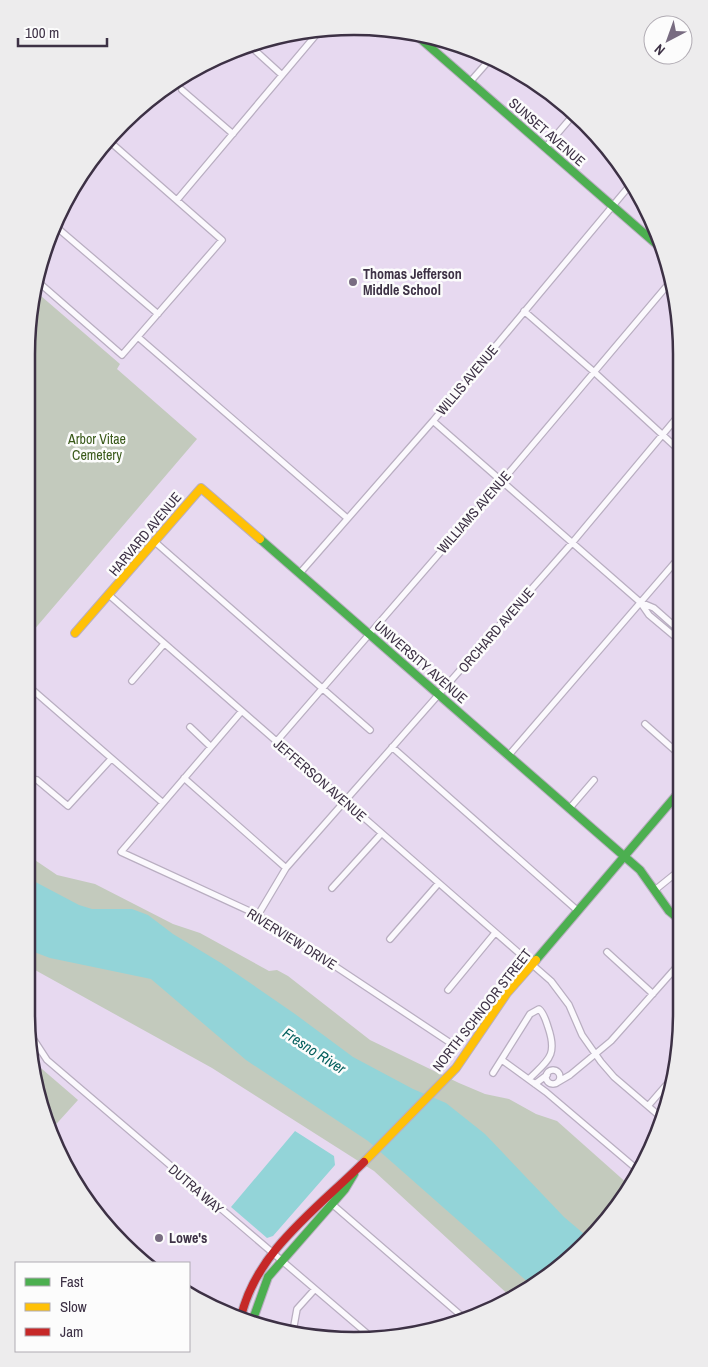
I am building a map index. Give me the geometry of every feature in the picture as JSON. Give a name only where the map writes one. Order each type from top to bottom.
[{"type":"street","points":[[177,200],[313,38]]},
{"type":"street","name":"SUNSET AVENUE","points":[[426,43],[652,241]]},
{"type":"street","points":[[255,51],[282,75]]},
{"type":"street","points":[[470,82],[486,64]]},
{"type":"street","points":[[182,90],[233,134]]},
{"type":"street","points":[[546,148],[570,119]]},
{"type":"street","points":[[43,286],[122,355],[222,240],[113,145]]},
{"type":"street","name":"WILLIS AVENUE","points":[[300,573],[433,421],[626,189]]},
{"type":"street","points":[[60,230],[158,314]]},
{"type":"street","name":"WILLIAMS AVENUE","points":[[276,742],[502,481],[666,286]]},
{"type":"street","points":[[524,311],[673,444]]},
{"type":"street","points":[[138,338],[347,518]]},
{"type":"street","points":[[433,421],[640,602],[649,615],[673,636]]},
{"type":"street","name":"ORCHARD AVENUE","points":[[258,915],[286,868],[572,543],[673,422]]},
{"type":"street","name":"UNIVERSITY AVENUE","points":[[201,488],[640,870],[673,914]]},
{"type":"street","name":"HARVARD AVENUE","points":[[76,633],[201,488]]},
{"type":"street","points":[[155,542],[370,730]]},
{"type":"street","points":[[509,755],[673,565]]},
{"type":"street","name":"JEFFERSON AVENUE","points":[[109,596],[532,964]]},
{"type":"street","points":[[640,602],[654,608],[673,625]]},
{"type":"street","points":[[132,681],[164,644]]},
{"type":"street","points":[[35,694],[162,803],[241,712]]},
{"type":"street","points":[[644,724],[673,749]]},
{"type":"street","points":[[190,728],[211,747]]},
{"type":"street","points":[[392,747],[578,911]]},
{"type":"street","points":[[35,780],[68,806],[111,759]]},
{"type":"street","points":[[184,778],[286,868]]},
{"type":"street","points":[[569,809],[594,780]]},
{"type":"street","name":"NORTH SCHNOOR STREET","points":[[254,1316],[268,1277],[332,1204],[356,1170],[469,1052],[497,1007],[673,799]]},
{"type":"street","name":"RIVERVIEW DRIVE","points":[[162,803],[121,852],[258,915],[452,1044]]},
{"type":"street","points":[[332,888],[381,834]]},
{"type":"street","points":[[655,890],[673,875]]},
{"type":"street","points":[[390,939],[438,884]]},
{"type":"street","points":[[448,990],[495,933]]},
{"type":"street","points":[[607,952],[653,994]]},
{"type":"street","points":[[532,964],[562,993],[582,1035],[614,1077],[657,1114]]},
{"type":"street","points":[[546,1092],[616,1036],[673,971]]},
{"type":"street","points":[[493,1073],[530,1014],[539,1009],[548,1026],[553,1045],[547,1062],[529,1079]]},
{"type":"street","name":"DUTRA WAY","points":[[37,1045],[47,1060],[365,1331]]},
{"type":"street","points":[[502,1060],[546,1092],[633,1166]]},
{"type":"street","points":[[535,1084],[554,1070],[559,1074],[574,1071]]},
{"type":"street","points":[[556,1083],[559,1074]]},
{"type":"street","points":[[547,1075],[548,1081],[556,1083]]},
{"type":"street","points":[[648,1106],[664,1088]]},
{"type":"street","name":"NORTH SCHNOOR STREET","points":[[243,1312],[256,1275],[338,1183],[356,1170]]},
{"type":"street","points":[[332,1204],[459,1314]]},
{"type":"street","points":[[294,1326],[297,1309],[314,1289]]},
{"type":"green space","name":"Arbor Vitae Cemetery","points":[[40,296],[120,364],[117,369],[197,439],[35,629],[35,354]]},
{"type":"green space","points":[[35,860],[57,875],[95,884],[173,924],[200,933],[269,971],[277,970],[288,976],[370,1040],[459,1083],[485,1094],[509,1099],[536,1114],[557,1121],[624,1181],[607,1207],[580,1239],[548,1266],[507,1293],[374,1171],[212,1068],[35,970]]},
{"type":"green space","points":[[40,1067],[78,1100],[55,1125],[46,1096]]},
{"type":"water","name":"Fresno River","points":[[35,882],[79,905],[92,909],[132,909],[148,915],[173,934],[221,963],[295,1014],[353,1057],[413,1089],[446,1103],[485,1134],[564,1217],[584,1234],[548,1266],[527,1281],[368,1141],[246,1060],[151,979],[50,958],[35,952]]},
{"type":"water","points":[[295,1131],[334,1156],[335,1165],[273,1236],[267,1238],[231,1207]]},
{"type":"traffic: fast","points":[[426,43],[652,240]]},
{"type":"traffic: fast","points":[[260,539],[640,870],[673,914]]},
{"type":"traffic: fast","points":[[536,960],[673,799]]},
{"type":"traffic: fast","points":[[254,1316],[268,1277],[345,1189],[354,1174]]},
{"type":"traffic: slow","points":[[75,633],[201,488],[260,539]]},
{"type":"traffic: slow","points":[[364,1162],[456,1068],[507,993],[536,960]]},
{"type":"traffic: jam","points":[[243,1312],[249,1293],[260,1271],[274,1251],[309,1214],[364,1162]]},
{"type":"place","name":"Thomas Jefferson Middle School","points":[[353,282]]},
{"type":"place","name":"Lowe's","points":[[159,1238]]}]
